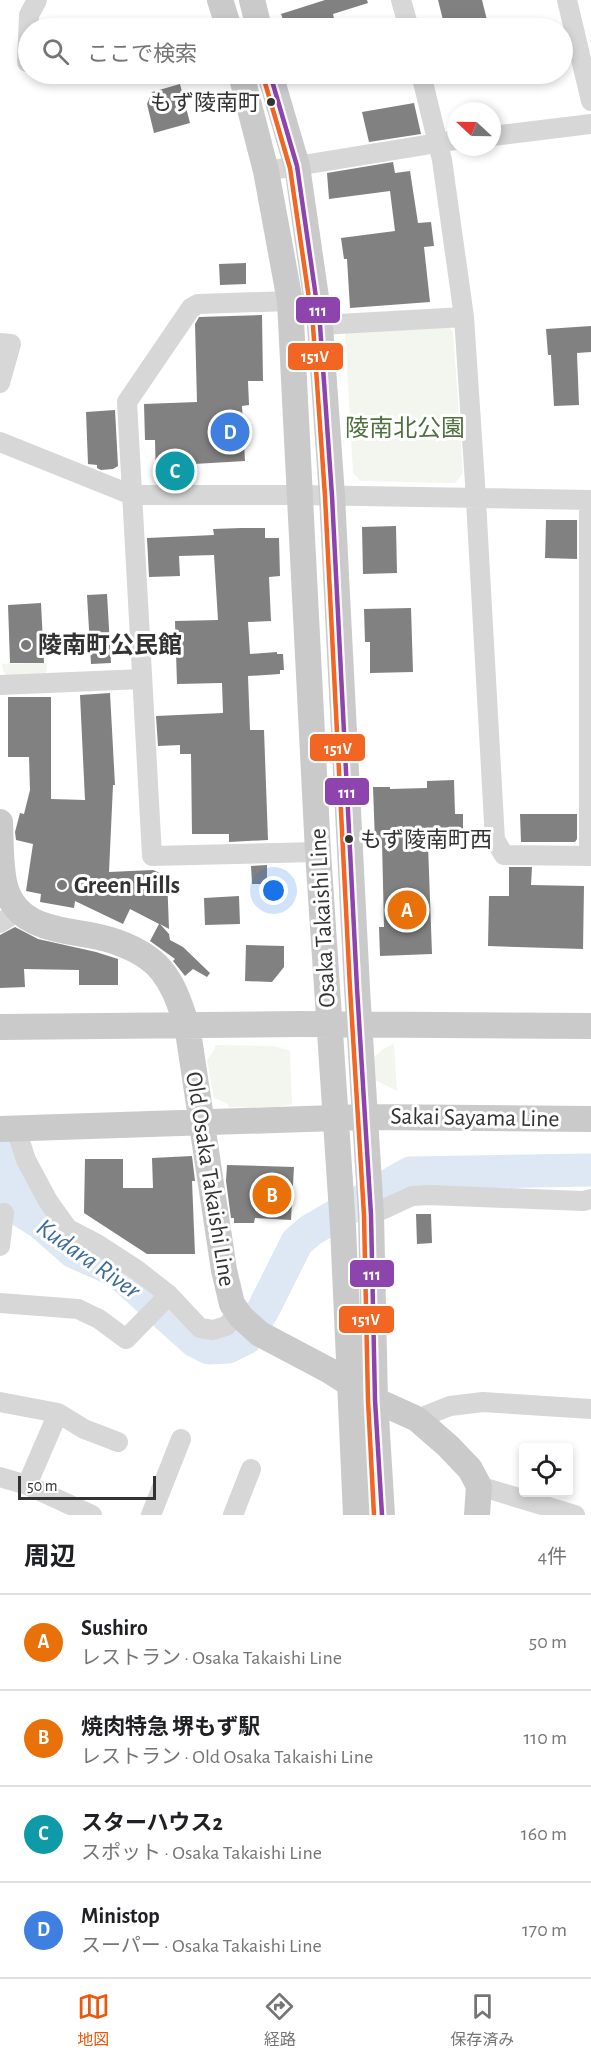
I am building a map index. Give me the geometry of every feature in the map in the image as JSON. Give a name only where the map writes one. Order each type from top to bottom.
[{"type":"main road","points":[[220,0],[226,18]]},
{"type":"main road","points":[[252,0],[256,18]]},
{"type":"main road","name":"Osaka Takaishi Line","points":[[244,84],[266,171],[290,301],[318,852],[343,1227],[356,1515]]},
{"type":"main road","name":"Osaka Takaishi Line","points":[[273,84],[297,166],[320,325],[332,496],[359,1025],[372,1215],[375,1400],[382,1515]]},
{"type":"main road","name":"Old Osaka Takaishi Line","points":[[0,822],[2,868],[9,917],[67,932],[100,937],[139,952],[161,970],[173,987],[187,1025],[224,1270],[232,1304],[239,1315],[260,1334],[350,1383],[375,1400],[417,1419],[470,1469],[479,1486]]},
{"type":"main road","points":[[0,1027],[591,1026]]},
{"type":"main road","name":"Sakai Sayama Line","points":[[6,1129],[366,1117],[591,1119]]},
{"type":"main road","points":[[477,1515],[479,1486]]},
{"type":"street","points":[[29,18],[38,0]]},
{"type":"street","points":[[401,0],[406,18]]},
{"type":"street","points":[[567,0],[571,18]]},
{"type":"street","points":[[573,25],[591,101]]},
{"type":"street","points":[[266,171],[447,141],[425,84]]},
{"type":"street","points":[[501,135],[591,124]]},
{"type":"street","points":[[0,442],[132,495],[299,495],[332,496],[476,498],[590,500],[590,856],[504,855],[495,840],[476,498],[464,317],[448,156]]},
{"type":"street","points":[[290,301],[198,304],[191,308],[127,402],[152,856],[318,852]]},
{"type":"street","points":[[320,325],[464,317]]},
{"type":"street","points":[[0,343],[11,344],[0,383]]},
{"type":"street","points":[[0,685],[142,680]]},
{"type":"street","points":[[6,1129],[48,1201],[68,1229],[97,1244],[137,1270],[169,1295],[200,1328],[213,1330],[226,1326],[239,1315]]},
{"type":"street","points":[[372,1215],[412,1196],[583,1201],[591,1199]]},
{"type":"street","points":[[0,1246],[4,1213]]},
{"type":"street","points":[[0,1303],[78,1309],[99,1319],[126,1339],[169,1295]]},
{"type":"street","points":[[0,1402],[58,1413],[84,1429],[118,1442]]},
{"type":"street","points":[[417,1419],[450,1406],[483,1402],[591,1409]]},
{"type":"street","points":[[27,1485],[58,1413]]},
{"type":"street","points":[[151,1515],[181,1439]]},
{"type":"street","points":[[233,1515],[251,1469]]},
{"type":"street","points":[[0,1477],[27,1485],[92,1515]]},
{"type":"street","points":[[479,1486],[575,1515]]},
{"type":"green space","name":"陵南北公園","points":[[446,325],[453,331],[463,473],[455,483],[361,481],[353,473],[345,331]]},
{"type":"green space","points":[[47,663],[46,676],[7,676],[2,664]]},
{"type":"green space","points":[[394,1044],[397,1091],[375,1080],[373,1058],[383,1049]]},
{"type":"green space","points":[[215,1045],[274,1046],[290,1051],[292,1104],[277,1107],[229,1107],[228,1104],[214,1098],[207,1060],[215,1049]]},
{"type":"building","points":[[325,0],[367,0],[368,3],[333,14],[334,18],[282,18],[281,14]]},
{"type":"building","points":[[438,0],[482,0],[486,18],[442,18]]},
{"type":"building","points":[[180,84],[190,123],[154,133],[147,104],[152,92]]},
{"type":"building","points":[[414,103],[421,134],[369,142],[362,112]]},
{"type":"building","points":[[393,162],[395,173],[410,171],[418,223],[431,222],[434,246],[424,247],[430,302],[350,308],[347,259],[344,259],[341,238],[395,231],[390,191],[329,199],[327,173]]},
{"type":"building","points":[[246,263],[246,284],[220,285],[219,264]]},
{"type":"building","points":[[262,315],[263,381],[248,381],[249,405],[242,406],[245,461],[194,464],[194,483],[156,483],[155,440],[145,440],[144,404],[197,402],[195,324],[199,317]]},
{"type":"building","points":[[591,326],[591,352],[577,353],[579,405],[554,406],[551,355],[548,355],[546,329]]},
{"type":"building","points":[[115,410],[118,466],[101,470],[97,468],[97,465],[88,464],[86,412]]},
{"type":"building","points":[[546,520],[577,520],[577,559],[545,558]]},
{"type":"building","points":[[396,526],[397,573],[363,574],[362,527]]},
{"type":"building","points":[[265,528],[265,538],[279,538],[280,576],[269,577],[271,621],[248,622],[250,654],[277,652],[277,654],[283,654],[284,670],[280,670],[280,674],[248,676],[250,730],[264,730],[268,840],[229,842],[229,834],[192,834],[191,754],[180,754],[180,745],[158,746],[156,716],[223,713],[222,683],[177,684],[175,621],[218,620],[214,555],[179,556],[180,576],[149,577],[147,538],[214,535],[213,529]]},
{"type":"building","points":[[107,594],[111,663],[91,664],[87,595]]},
{"type":"building","name":"陵南町公民館","points":[[41,603],[44,663],[10,663],[8,605]]},
{"type":"building","points":[[411,608],[413,672],[370,673],[370,642],[365,642],[364,609]]},
{"type":"building","points":[[110,693],[115,785],[113,785],[109,872],[153,870],[167,876],[169,929],[160,924],[169,934],[170,940],[183,947],[210,973],[207,977],[193,969],[185,976],[173,961],[175,959],[150,941],[159,924],[130,909],[123,924],[75,901],[74,908],[40,902],[41,894],[26,891],[33,844],[16,840],[15,832],[20,813],[24,814],[30,790],[29,757],[8,757],[8,697],[51,697],[51,799],[85,800],[80,695]]},
{"type":"building","points":[[454,780],[455,814],[463,814],[463,829],[457,829],[457,843],[428,845],[432,954],[380,956],[379,927],[384,927],[382,842],[375,842],[373,787],[427,788],[427,781]]},
{"type":"building","points":[[520,814],[577,814],[577,839],[575,842],[521,842]]},
{"type":"building","points":[[267,865],[267,884],[252,884],[251,866]]},
{"type":"building","points":[[509,867],[532,867],[531,885],[584,886],[583,949],[488,946],[489,896],[509,896]]},
{"type":"building","points":[[239,896],[240,924],[205,925],[204,898]]},
{"type":"building","points":[[15,927],[38,939],[118,959],[118,985],[79,985],[79,970],[24,969],[25,987],[0,988],[0,935]]},
{"type":"building","points":[[246,945],[284,946],[284,967],[272,982],[245,981]]},
{"type":"building","points":[[192,1156],[195,1181],[192,1181],[195,1254],[147,1254],[84,1213],[85,1159],[123,1159],[123,1188],[153,1188],[152,1158]]},
{"type":"building","points":[[227,1165],[294,1167],[291,1220],[255,1218],[254,1223],[234,1223],[234,1218],[231,1218],[226,1181]]},
{"type":"building","points":[[416,1214],[431,1214],[432,1243],[417,1244]]},
{"type":"waterway","points":[[0,1154],[38,1219]]},
{"type":"waterway","name":"Kudara River","points":[[0,1198],[41,1223],[74,1252],[117,1271],[195,1341],[209,1348],[228,1347],[246,1338],[264,1308],[297,1242],[311,1230],[410,1173],[591,1170]]},
{"type":"transit line","name":"151V","points":[[265,84],[290,168],[313,326],[325,496],[364,1215],[368,1400],[374,1515]]},
{"type":"transit line","name":"111","points":[[273,84],[297,166],[320,325],[332,496],[371,1215],[375,1400],[382,1515]]},
{"type":"place","name":"もず陵南町","points":[[271,102]]},
{"type":"place","name":"Ministop","points":[[230,432]]},
{"type":"place","name":"スターハウス2","points":[[175,471]]},
{"type":"place","name":"陵南町公民館","points":[[26,645]]},
{"type":"place","name":"もず陵南町西","points":[[349,839]]},
{"type":"place","name":"Green Hills","points":[[62,885]]},
{"type":"place","name":"Sushiro","points":[[407,910]]},
{"type":"place","name":"焼肉特急 堺もず駅","points":[[272,1195]]}]
